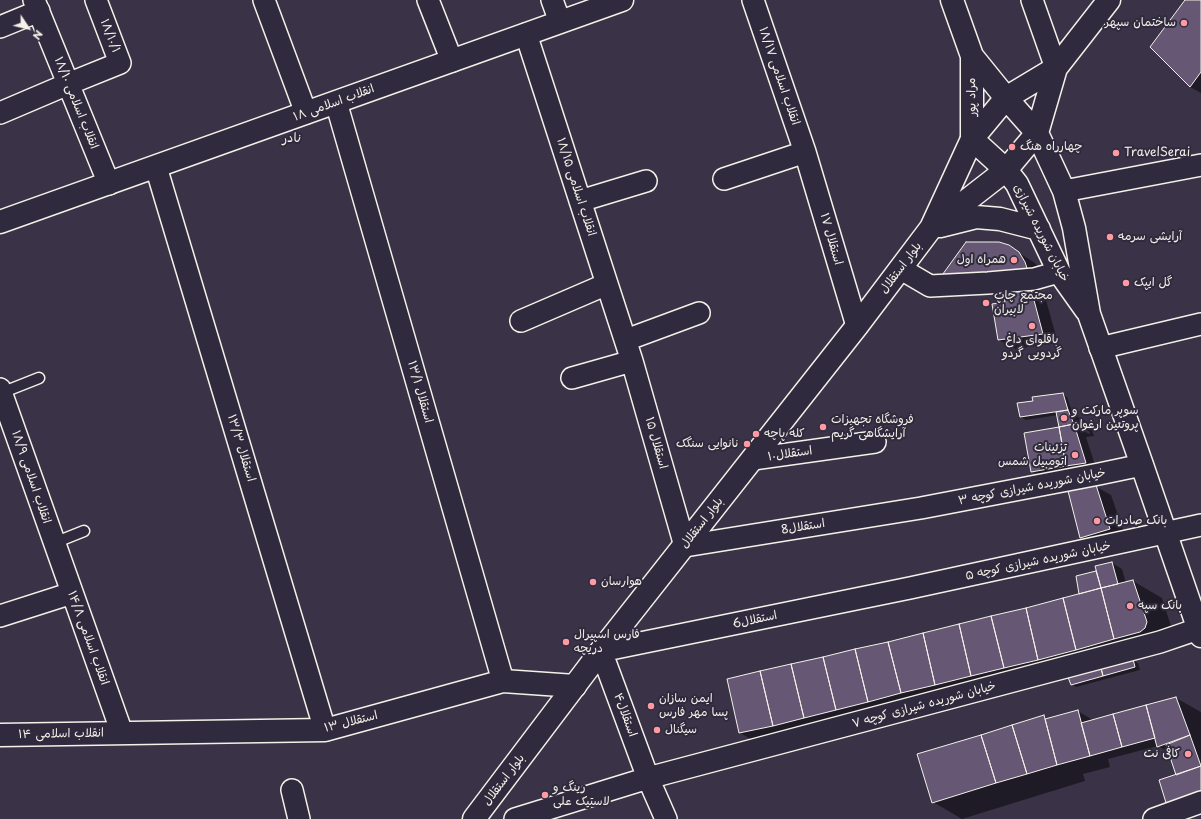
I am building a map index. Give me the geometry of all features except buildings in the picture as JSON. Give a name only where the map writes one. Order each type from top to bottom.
[{"type":"main road","name":"۱۸ انقلاب اسلامی","points":[[0,222],[622,0]]},
{"type":"main road","name":"مراد پور","points":[[952,0],[972,56],[1006,98]]},
{"type":"main road","name":"بلوار استقلال","points":[[474,819],[601,651],[857,326],[931,228],[972,138],[1006,98],[1056,68],[1109,0]]},
{"type":"main road","name":"مراد پور","points":[[972,56],[972,138]]},
{"type":"main road","name":"بلوار استقلال","points":[[931,228],[1006,170],[1038,133],[1056,68]]},
{"type":"main road","name":"خیابان شوریده شیرازی","points":[[1006,98],[1038,133],[1064,191],[1074,228],[1089,314],[1200,632]]},
{"type":"main road","name":"خیابان شوریده شیرازی","points":[[972,138],[1006,170],[1017,184],[1059,272],[1089,314]]},
{"type":"main road","points":[[931,228],[976,217],[1000,219],[1039,229]]},
{"type":"main road","name":"۱۳ استقلال","points":[[122,733],[325,730],[503,681],[575,686]]},
{"type":"main road","name":"۱۴ انقلاب اسلامی","points":[[0,735],[122,733]]},
{"type":"street","name":"۱۸/۱۰/۱","points":[[68,84],[120,63],[96,0]]},
{"type":"street","points":[[264,0],[306,113]]},
{"type":"street","points":[[428,0],[452,61]]},
{"type":"street","points":[[552,0],[560,22]]},
{"type":"street","name":"۱۸/۱۷ انقلاب اسلامی","points":[[753,0],[805,152]]},
{"type":"street","points":[[1032,0],[1056,68]]},
{"type":"street","name":"۱۸/۱۰ انقلاب اسلامی","points":[[37,5],[109,184]]},
{"type":"street","points":[[0,27],[37,5]]},
{"type":"street","name":"۱۸/۱۵ انقلاب اسلامی","points":[[526,34],[626,340]]},
{"type":"street","points":[[0,113],[68,84]]},
{"type":"street","name":"۱۳/۱ استقلال","points":[[336,102],[503,681]]},
{"type":"street","points":[[724,179],[805,152]]},
{"type":"street","name":"۱۷ استقلال","points":[[805,152],[857,326]]},
{"type":"street","points":[[1064,191],[1201,165]]},
{"type":"street","name":"۱۳/۳ استقلال","points":[[156,167],[325,730]]},
{"type":"street","points":[[580,201],[646,181]]},
{"type":"street","points":[[901,268],[930,286],[1034,279],[1059,272]]},
{"type":"street","points":[[521,321],[607,284]]},
{"type":"street","points":[[626,340],[699,313]]},
{"type":"street","points":[[1100,348],[1201,324]]},
{"type":"street","name":"۱۵ استقلال","points":[[626,340],[685,546]]},
{"type":"street","points":[[572,378],[632,361]]},
{"type":"street","name":"۱۸/۹ انقلاب اسلامی","points":[[1,391],[54,543]]},
{"type":"street","name":"استقلال۱۰","points":[[753,459],[875,442]]},
{"type":"street","name":"خیابان شوریده شیرازی کوچه ۳","points":[[921,508],[1142,465]]},
{"type":"street","name":"استقلال8","points":[[685,546],[921,508]]},
{"type":"street","name":"خیابان شوریده شیرازی کوچه ۵","points":[[910,588],[1201,525]]},
{"type":"street","name":"۱۴/۸ انقلاب اسلامی","points":[[54,543],[122,733]]},
{"type":"street","name":"استقلال6","points":[[601,651],[910,588]]},
{"type":"street","points":[[0,616],[72,593]]},
{"type":"street","name":"خیابان شوریده شیرازی کوچه ۷","points":[[515,819],[648,778],[1200,632]]},
{"type":"street","name":"استقلال۴","points":[[601,651],[648,778],[666,819]]},
{"type":"street","points":[[292,790],[299,819]]},
{"type":"street","points":[[1154,819],[1201,802]]},
{"type":"lane","points":[[1,391],[39,378]]},
{"type":"lane","points":[[54,543],[84,531]]},
{"type":"place","name":"ساختمان سپهر","points":[[1184,23]]},
{"type":"place","name":"چهارراه هنگ","points":[[1012,147]]},
{"type":"place","name":"TravelSerai","points":[[1116,153]]},
{"type":"place","name":"آرایشی سرمه","points":[[1110,237]]},
{"type":"place","name":"همراه اول","points":[[1014,260]]},
{"type":"place","name":"گل ایپک","points":[[1126,283]]},
{"type":"place","name":"مجتمع چاپ لابيران","points":[[986,303]]},
{"type":"place","name":"باقلوای داغ گردویی گردو","points":[[1032,326]]},
{"type":"place","name":"سوپر مارکت و پروتئین ارغوان","points":[[1064,418]]},
{"type":"place","name":"فروشگاه تجهیزات آرایشگاهی گریم","points":[[823,427]]},
{"type":"place","name":"کله پاچه","points":[[756,434]]},
{"type":"place","name":"نانوایی سنگک","points":[[747,444]]},
{"type":"place","name":"تزئینات اتومبیل شمس","points":[[1075,455]]},
{"type":"place","name":"بانک صادرات","points":[[1097,521]]},
{"type":"place","name":"هوارسان","points":[[593,582]]},
{"type":"place","name":"بانک سپه","points":[[1130,606]]},
{"type":"place","name":"فارس اسپیرال دریچه","points":[[566,642]]},
{"type":"place","name":"ایمن سازان پسا مهر فارس","points":[[651,706]]},
{"type":"place","name":"سیگنال","points":[[657,730]]},
{"type":"place","name":"کافی نت","points":[[1188,754]]},
{"type":"place","name":"رینگ و لاستیک علی","points":[[545,795]]},
{"type":"district","name":"نادر","points":[[292,138]]}]
